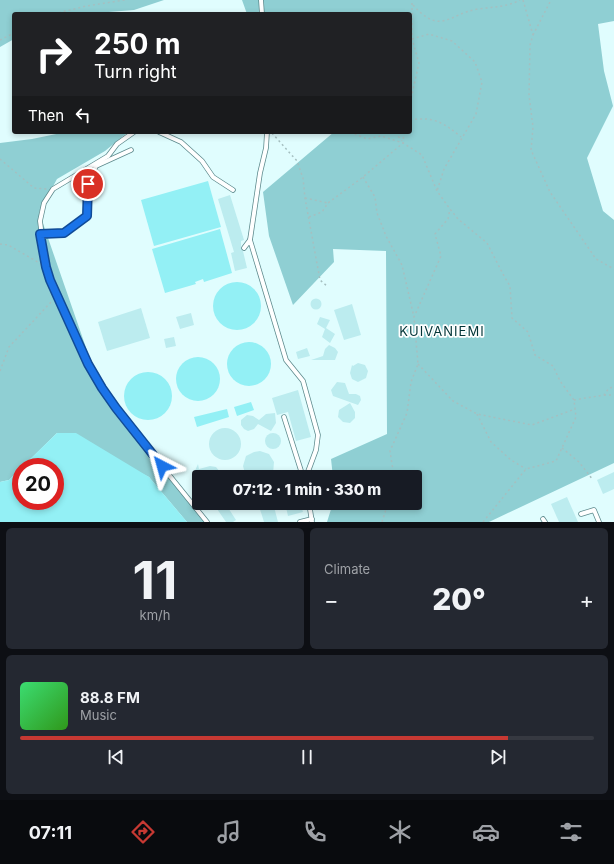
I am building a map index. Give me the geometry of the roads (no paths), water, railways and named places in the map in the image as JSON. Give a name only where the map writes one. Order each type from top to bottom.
[{"type":"lane","points":[[261,0],[262,12]]},
{"type":"lane","points":[[131,134],[117,144],[108,156],[53,189],[44,203],[40,221],[40,234],[46,267],[56,297],[102,388],[123,418],[207,522]]},
{"type":"lane","points":[[163,134],[181,142],[202,160],[213,177],[233,190]]},
{"type":"lane","points":[[267,134],[266,148],[260,173],[250,240],[286,360],[303,381],[318,435],[316,450],[309,470]]},
{"type":"lane","points":[[40,234],[64,233],[87,216],[88,184],[96,166],[131,150]]},
{"type":"lane","points":[[244,248],[250,240]]},
{"type":"lane","points":[[284,417],[301,470]]},
{"type":"lane","points":[[300,522],[312,520],[310,510]]},
{"type":"lane","points":[[581,514],[594,510],[599,522]]},
{"type":"district","name":"KUIVANIEMI","points":[[442,331]]}]
